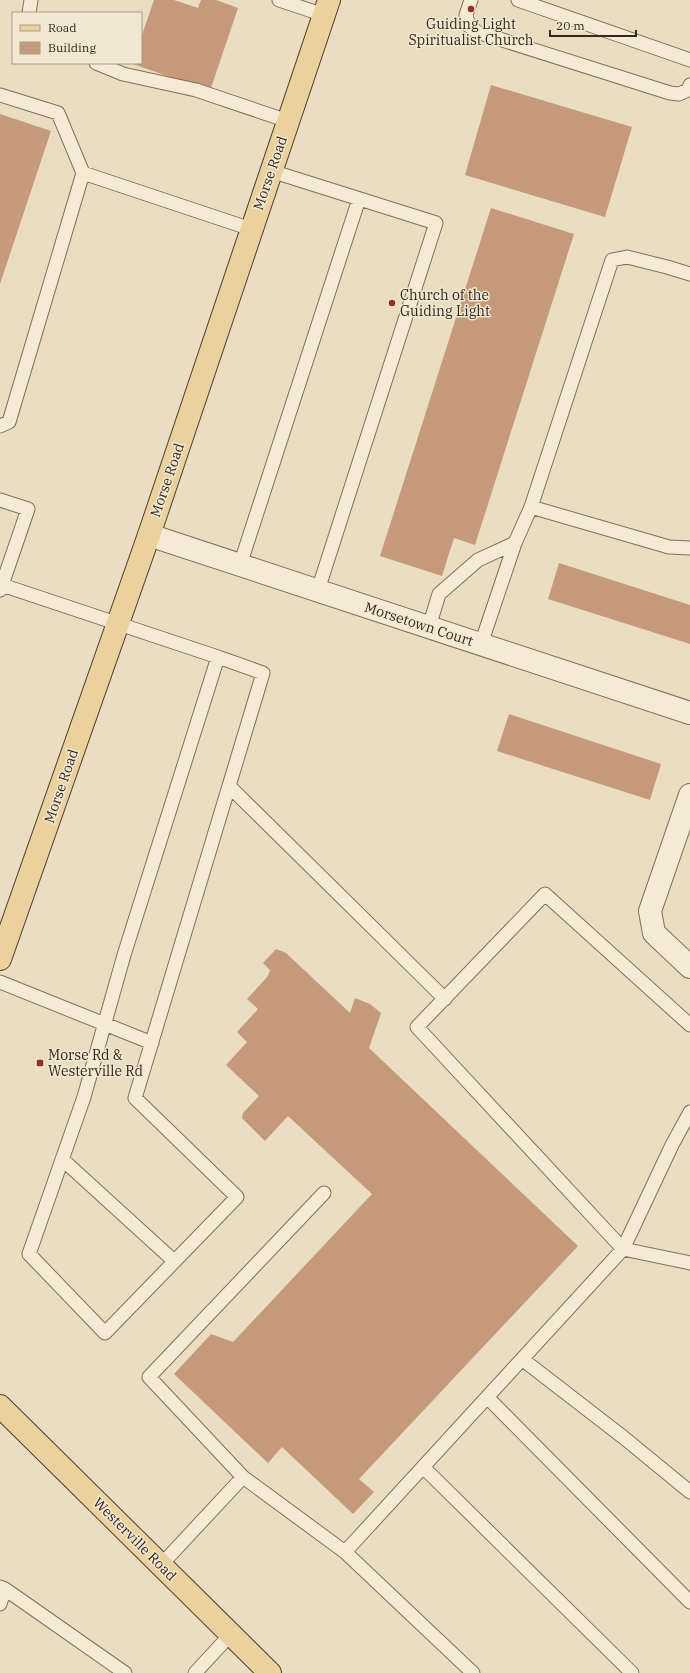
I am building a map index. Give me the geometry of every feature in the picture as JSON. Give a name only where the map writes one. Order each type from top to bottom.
[{"type":"main road","name":"Morse Road","points":[[0,959],[149,535],[326,8]]},
{"type":"main road","name":"Westerville Road","points":[[0,1406],[270,1673]]},
{"type":"street","name":"Morsetown Court","points":[[149,535],[690,713]]},
{"type":"street","points":[[690,795],[650,912],[654,933],[690,967]]},
{"type":"lane","points":[[29,12],[31,0]]},
{"type":"lane","points":[[279,0],[326,8]]},
{"type":"lane","points":[[471,0],[466,15],[469,26],[477,32],[670,94],[679,94],[684,92],[688,90],[690,85]]},
{"type":"lane","points":[[518,0],[690,60]]},
{"type":"lane","points":[[98,64],[122,74],[196,90],[288,121]]},
{"type":"lane","points":[[0,95],[58,113],[83,173],[9,422],[0,426]]},
{"type":"lane","points":[[271,171],[436,223],[318,590]]},
{"type":"lane","points":[[83,173],[252,229]]},
{"type":"lane","points":[[240,565],[359,199]]},
{"type":"lane","points":[[480,644],[516,543],[531,507],[612,260],[627,257],[690,274]]},
{"type":"lane","points":[[0,500],[28,509],[1,588],[118,624],[218,657],[263,673],[135,1098],[237,1197],[104,1333],[29,1254],[84,1097],[127,948],[218,657]]},
{"type":"lane","points":[[531,507],[669,547],[690,548]]},
{"type":"lane","points":[[429,627],[439,594],[478,560],[516,543]]},
{"type":"lane","points":[[229,786],[445,999]]},
{"type":"lane","points":[[690,1025],[545,894],[417,1028],[623,1249],[690,1263]]},
{"type":"lane","points":[[0,982],[152,1043]]},
{"type":"lane","points":[[345,1552],[623,1249],[672,1145],[690,1112]]},
{"type":"lane","points":[[62,1159],[174,1261]]},
{"type":"lane","points":[[324,1193],[149,1377],[243,1477],[345,1552],[473,1673]]},
{"type":"lane","points":[[522,1359],[624,1437],[690,1492]]},
{"type":"lane","points":[[487,1397],[690,1602]]},
{"type":"lane","points":[[423,1467],[632,1673]]},
{"type":"lane","points":[[161,1565],[243,1477]]},
{"type":"lane","points":[[0,1604],[2,1588],[125,1673]]},
{"type":"lane","points":[[195,1673],[230,1634]]},
{"type":"building","points":[[154,0],[174,0],[198,8],[201,0],[216,0],[238,8],[210,91],[133,64],[142,64],[142,35]]},
{"type":"building","points":[[491,85],[632,127],[605,217],[465,175]]},
{"type":"building","points":[[0,114],[51,131],[0,284]]},
{"type":"building","points":[[491,208],[574,234],[475,545],[454,538],[442,576],[380,556]]},
{"type":"building","points":[[559,563],[690,605],[690,644],[548,599]]},
{"type":"building","points":[[509,714],[661,764],[650,800],[497,751]]},
{"type":"building","points":[[276,949],[286,953],[350,1013],[355,998],[370,1004],[381,1013],[369,1048],[578,1246],[359,1479],[374,1492],[353,1514],[282,1447],[268,1463],[174,1374],[211,1334],[233,1342],[372,1194],[288,1116],[265,1141],[242,1118],[243,1113],[259,1096],[226,1065],[247,1042],[237,1032],[258,1009],[247,999],[268,976],[270,970],[263,963]]},
{"type":"place","name":"Guiding Light Spiritualist Church","points":[[471,9]]},
{"type":"place","name":"Church of the Guiding Light","points":[[392,303]]},
{"type":"place","name":"Morse Rd & Westerville Rd","points":[[40,1063]]}]
